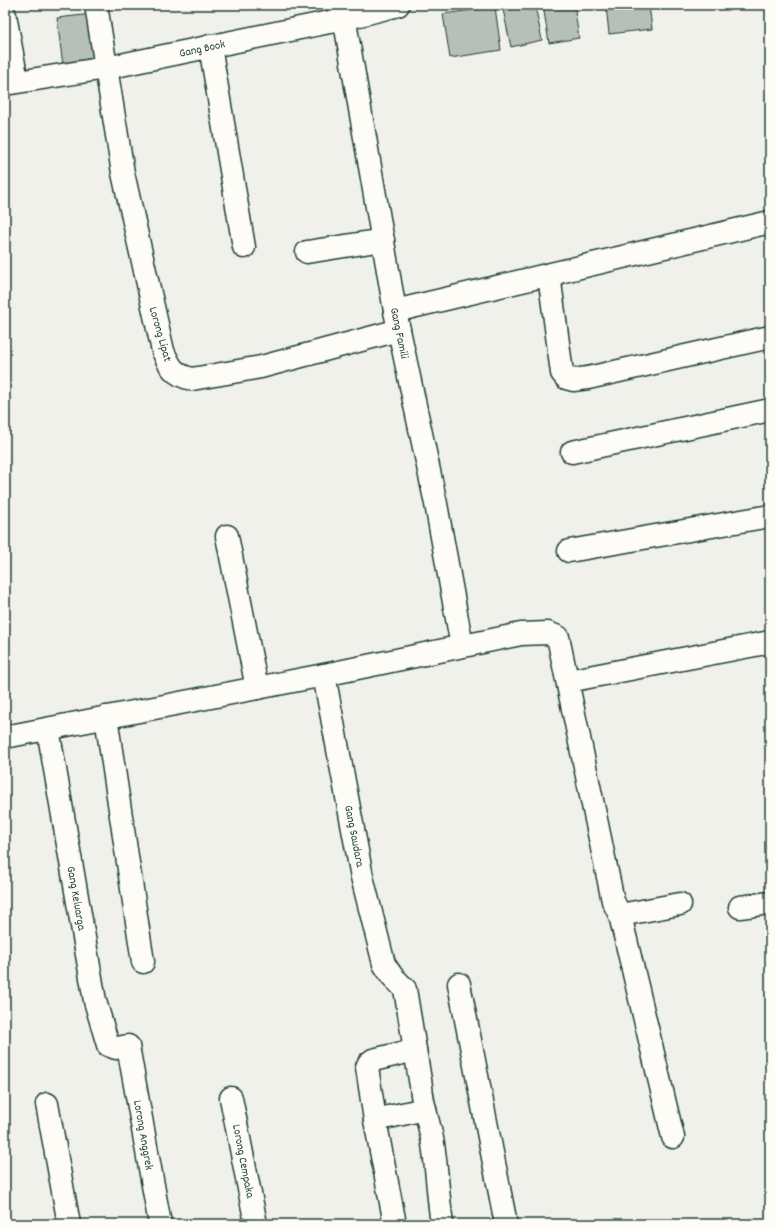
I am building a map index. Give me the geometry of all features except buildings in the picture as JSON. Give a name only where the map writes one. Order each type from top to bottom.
[{"type":"street","name":"Lorong Lipat","points":[[96,5],[123,173],[163,351],[170,367],[184,377],[192,379],[261,367],[397,321],[549,275],[770,222]]},
{"type":"street","name":"Gang Book","points":[[11,83],[106,68],[210,46],[343,12],[398,5]]},
{"type":"street","name":"Gang Famili","points":[[343,12],[397,321],[436,504],[462,646]]},
{"type":"street","points":[[5,15],[11,83]]},
{"type":"street","points":[[210,46],[244,247]]},
{"type":"street","points":[[308,252],[383,240]]},
{"type":"street","points":[[549,275],[562,373],[566,378],[573,380],[588,378],[770,337]]},
{"type":"street","points":[[572,452],[770,410]]},
{"type":"street","points":[[569,551],[770,516]]},
{"type":"street","points":[[227,536],[257,688]]},
{"type":"street","points":[[5,737],[324,675],[521,634],[548,633],[558,637],[612,901],[620,915],[674,1137]]},
{"type":"street","points":[[568,681],[770,642]]},
{"type":"street","name":"Gang Saudara","points":[[324,675],[362,877],[384,964],[392,976],[405,989],[415,1050]]},
{"type":"street","points":[[106,717],[143,962]]},
{"type":"street","name":"Gang Keluarga","points":[[48,729],[95,1001],[108,1045],[116,1048],[128,1046]]},
{"type":"street","points":[[740,907],[770,903]]},
{"type":"street","points":[[620,915],[680,904]]},
{"type":"street","points":[[458,984],[506,1224]]},
{"type":"street","name":"Lorong Anggrek","points":[[128,1046],[160,1224]]},
{"type":"street","points":[[395,1224],[367,1067],[373,1060],[415,1050],[422,1097],[429,1123],[436,1168],[442,1224]]},
{"type":"street","name":"Lorong Cempaka","points":[[231,1098],[256,1224]]},
{"type":"street","points":[[47,1104],[69,1224]]},
{"type":"street","points":[[376,1120],[425,1109]]}]
